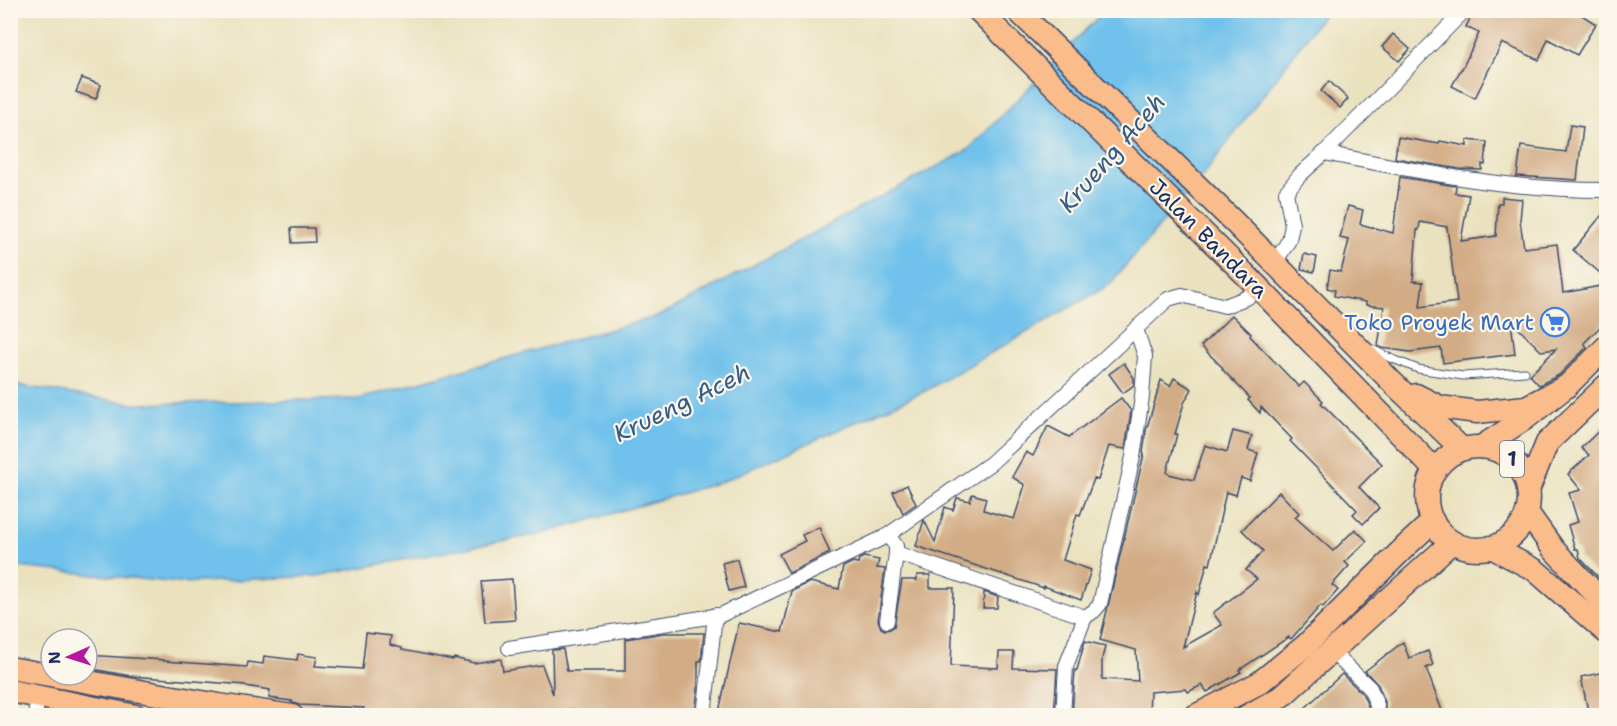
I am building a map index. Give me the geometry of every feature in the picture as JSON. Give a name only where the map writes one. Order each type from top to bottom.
[{"type":"highway","name":"Jalan Bandara","points":[[978,10],[1257,286],[1435,470]]},
{"type":"highway","name":"Jalan Bandara","points":[[1017,10],[1235,223],[1395,385],[1472,448]]},
{"type":"highway","name":"1","points":[[1435,470],[1452,454],[1472,448],[1526,418],[1567,386],[1606,347]]},
{"type":"highway","points":[[1395,385],[1440,407],[1477,412],[1526,407],[1567,386]]},
{"type":"highway","name":"1","points":[[1491,547],[1503,543],[1522,524],[1547,443],[1606,386]]},
{"type":"highway","name":"1","points":[[1472,448],[1493,449],[1513,460],[1525,479],[1528,501]]},
{"type":"highway","points":[[1435,470],[1430,479],[1427,501],[1433,521],[1444,536],[1464,547],[1478,549],[1491,547],[1535,570],[1606,632]]},
{"type":"highway","points":[[1528,501],[1554,550],[1606,605]]},
{"type":"highway","points":[[1195,716],[1259,683],[1305,646],[1433,521]]},
{"type":"highway","points":[[1247,716],[1281,697],[1452,542]]},
{"type":"highway","points":[[22,689],[136,716]]},
{"type":"highway","points":[[22,689],[219,705],[292,716]]},
{"type":"street","points":[[1275,263],[1289,240],[1292,225],[1287,192],[1300,174],[1324,153],[1465,10]]},
{"type":"street","points":[[1324,153],[1471,180],[1569,190],[1602,190]]},
{"type":"street","points":[[509,648],[721,615],[885,537],[991,463],[1168,299],[1182,295],[1225,306],[1248,297],[1257,286]]},
{"type":"street","points":[[1063,716],[1066,666],[1085,617],[1100,604],[1133,457],[1142,397],[1145,356],[1136,329]]},
{"type":"street","points":[[885,537],[890,538],[896,546],[887,621]]},
{"type":"street","points":[[896,553],[1085,617]]},
{"type":"street","points":[[704,716],[715,615]]},
{"type":"street","points":[[1332,652],[1370,688],[1377,705],[1376,716]]},
{"type":"lane","points":[[1344,333],[1388,357],[1418,369],[1462,376],[1525,372]]},
{"type":"water","name":"Krueng Aceh","points":[[1104,11],[1326,11],[1205,173],[1109,285],[923,392],[721,482],[545,533],[317,576],[180,583],[11,565],[10,384],[134,404],[358,399],[659,316],[968,150]]},
{"type":"building","points":[[1474,10],[1574,10],[1596,24],[1577,55],[1548,39],[1539,60],[1502,43],[1475,98],[1452,86],[1479,33],[1466,27]]},
{"type":"building","points":[[1393,34],[1410,49],[1399,61],[1382,47]]},
{"type":"building","points":[[82,78],[101,85],[96,99],[76,92]]},
{"type":"building","points":[[1329,81],[1348,99],[1340,108],[1321,91]]},
{"type":"building","points":[[1570,125],[1583,127],[1577,180],[1517,176],[1521,146],[1566,152]]},
{"type":"building","points":[[1398,137],[1467,146],[1467,140],[1487,142],[1485,165],[1482,164],[1482,170],[1459,169],[1395,158]]},
{"type":"building","points":[[1400,177],[1456,186],[1455,193],[1469,195],[1461,241],[1496,236],[1498,203],[1502,203],[1502,197],[1522,199],[1520,220],[1524,248],[1557,244],[1563,293],[1606,285],[1606,321],[1584,343],[1587,347],[1559,375],[1539,385],[1530,375],[1556,349],[1541,351],[1511,321],[1515,354],[1443,363],[1441,348],[1410,352],[1382,348],[1378,346],[1384,307],[1366,305],[1366,302],[1334,296],[1335,290],[1327,288],[1330,270],[1341,272],[1349,240],[1340,238],[1348,206],[1363,210],[1360,224],[1393,233]],"holes":[[[1420,222],[1447,227],[1457,302],[1420,307],[1423,282],[1413,281],[1417,230],[1419,230]]]},
{"type":"building","points":[[1606,210],[1606,278],[1573,250]]},
{"type":"building","points":[[291,228],[314,228],[315,242],[292,243]]},
{"type":"building","points":[[1304,254],[1317,257],[1314,272],[1301,269]]},
{"type":"building","points":[[1232,315],[1299,387],[1304,382],[1323,401],[1321,403],[1382,464],[1359,487],[1379,508],[1363,524],[1353,514],[1357,510],[1290,441],[1292,439],[1261,407],[1260,413],[1248,400],[1250,398],[1201,346]]},
{"type":"building","points":[[1124,363],[1134,378],[1134,385],[1123,393],[1109,374]]},
{"type":"building","points":[[1174,378],[1192,389],[1184,403],[1175,434],[1177,434],[1167,472],[1169,474],[1194,480],[1205,445],[1227,452],[1233,431],[1252,436],[1248,450],[1258,453],[1250,481],[1241,478],[1236,495],[1226,492],[1210,565],[1207,564],[1199,595],[1197,592],[1183,647],[1222,625],[1213,613],[1257,579],[1246,570],[1263,551],[1242,530],[1279,492],[1299,513],[1295,517],[1333,551],[1355,529],[1367,541],[1345,562],[1349,566],[1332,585],[1338,590],[1323,607],[1321,605],[1291,639],[1289,637],[1239,670],[1241,672],[1207,692],[1202,685],[1188,692],[1186,689],[1150,692],[1149,715],[1072,716],[1075,670],[1077,670],[1085,641],[1105,646],[1102,659],[1102,679],[1138,681],[1136,650],[1100,640],[1144,454],[1146,431],[1161,380],[1170,386]]},
{"type":"building","points":[[1121,398],[1131,411],[1125,449],[1109,446],[1098,480],[1094,479],[1080,515],[1077,514],[1063,560],[1091,570],[1081,600],[916,546],[924,520],[935,542],[945,507],[953,510],[957,498],[970,501],[972,494],[986,498],[983,510],[1014,519],[1025,485],[1012,477],[1026,452],[1033,456],[1048,426],[1069,437]]},
{"type":"building","points":[[1606,424],[1605,584],[1580,558],[1578,549],[1575,549],[1568,525],[1578,522],[1569,493],[1581,490],[1568,474],[1589,455],[1581,448]]},
{"type":"building","points":[[907,485],[916,504],[903,513],[893,492]]},
{"type":"building","points":[[819,527],[830,553],[789,573],[779,554],[805,541],[802,535]]},
{"type":"building","points":[[864,557],[879,560],[877,568],[885,569],[878,620],[881,628],[885,630],[894,626],[902,580],[917,580],[917,575],[930,575],[930,588],[954,588],[951,666],[998,668],[999,652],[1014,652],[1013,668],[1057,669],[1054,716],[862,713],[862,716],[797,716],[735,712],[735,716],[718,716],[739,623],[782,632],[792,591],[810,582],[839,589],[843,567],[853,562],[858,563],[859,559]]},
{"type":"building","points":[[737,559],[744,587],[729,591],[722,563]]},
{"type":"building","points":[[512,579],[515,620],[485,622],[481,581]]},
{"type":"building","points":[[984,592],[998,597],[997,608],[983,608]]},
{"type":"building","points":[[366,633],[391,636],[390,645],[402,648],[402,650],[474,663],[501,659],[503,671],[542,665],[553,694],[552,650],[563,649],[567,671],[625,671],[625,639],[664,633],[704,633],[701,661],[698,661],[695,716],[572,716],[573,709],[529,716],[363,716],[364,708],[299,705],[292,701],[269,698],[270,690],[245,685],[131,676],[99,670],[99,656],[247,667],[248,662],[263,664],[264,656],[297,660],[298,654],[317,657],[315,666],[362,669]]},
{"type":"building","points":[[1403,642],[1409,658],[1428,651],[1433,665],[1426,668],[1444,716],[1385,716],[1385,702],[1378,685],[1365,671]]},
{"type":"building","points":[[1605,672],[1606,716],[1589,716],[1581,677]]},
{"type":"building","points":[[1342,674],[1362,693],[1368,706],[1367,716],[1311,716],[1305,708]]},
{"type":"place","name":"Toko Proyek Mart","points":[[1555,322]]}]
